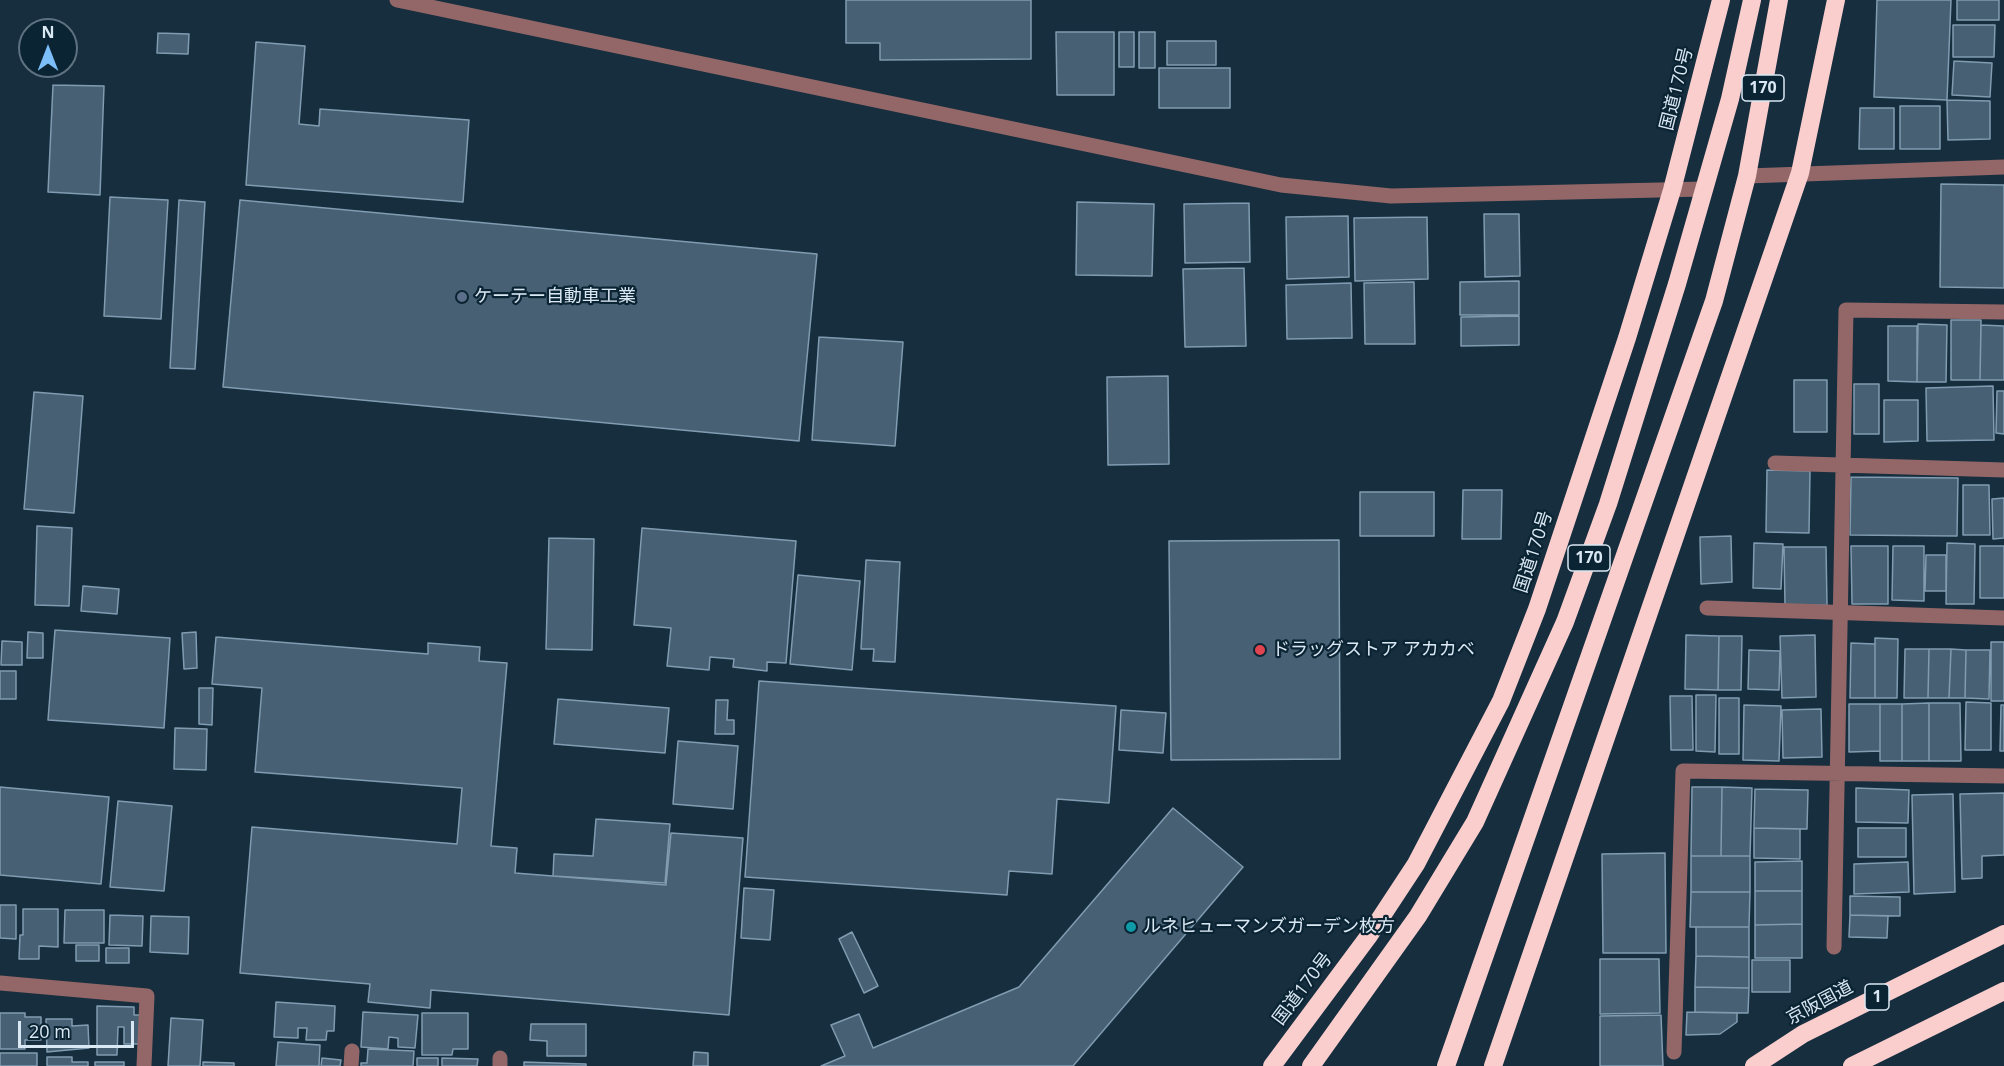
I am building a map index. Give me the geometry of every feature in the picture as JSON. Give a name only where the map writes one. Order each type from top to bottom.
[{"type":"highway","name":"国道170号","points":[[1272,1066],[1368,937],[1416,864],[1501,701],[1537,609],[1672,190],[1721,0]]},
{"type":"highway","name":"170","points":[[1311,1066],[1418,916],[1475,822],[1518,732],[1565,622],[1608,504],[1704,189],[1730,99],[1752,0]]},
{"type":"highway","name":"170","points":[[1446,1066],[1714,301],[1747,177],[1779,0]]},
{"type":"highway","points":[[1493,1066],[1800,173],[1836,0]]},
{"type":"highway","name":"京阪国道","points":[[1754,1066],[1803,1034],[2004,934]]},
{"type":"highway","points":[[1852,1066],[2004,991]]},
{"type":"street","points":[[397,0],[1291,186],[1391,196],[1704,189]]},
{"type":"street","points":[[1747,177],[1800,173],[2004,167]]},
{"type":"street","points":[[1834,947],[1846,310],[2004,312]]},
{"type":"street","points":[[1775,463],[2004,470]]},
{"type":"street","points":[[1707,608],[2004,618]]},
{"type":"street","points":[[1674,1052],[1683,771],[2004,776]]},
{"type":"street","points":[[0,983],[147,996],[144,1066]]},
{"type":"building","points":[[846,0],[1031,0],[1031,59],[880,60],[880,43],[846,43]]},
{"type":"building","points":[[1877,0],[1951,0],[1947,100],[1874,97]]},
{"type":"building","points":[[1957,0],[1999,0],[1999,20],[1957,20]]},
{"type":"building","points":[[1953,25],[1995,25],[1994,57],[1953,57]]},
{"type":"building","points":[[1056,32],[1114,32],[1114,95],[1057,95]]},
{"type":"building","points":[[1119,32],[1134,32],[1134,67],[1119,67]]},
{"type":"building","points":[[1139,32],[1155,32],[1155,68],[1139,68]]},
{"type":"building","points":[[158,33],[189,34],[188,54],[157,53]]},
{"type":"building","points":[[1167,41],[1216,41],[1216,65],[1167,65]]},
{"type":"building","points":[[256,42],[305,46],[299,124],[319,126],[320,109],[469,120],[463,202],[246,185]]},
{"type":"building","points":[[1954,61],[1992,63],[1990,97],[1952,95]]},
{"type":"building","points":[[1159,68],[1230,68],[1230,108],[1159,108]]},
{"type":"building","points":[[53,85],[104,86],[100,195],[48,192]]},
{"type":"building","points":[[1947,100],[1990,101],[1990,139],[1948,140]]},
{"type":"building","points":[[1900,106],[1940,106],[1940,149],[1900,149]]},
{"type":"building","points":[[1860,108],[1894,108],[1894,149],[1859,149]]},
{"type":"building","points":[[1941,184],[2004,185],[2004,288],[1940,287]]},
{"type":"building","points":[[110,197],[168,200],[161,319],[104,316]]},
{"type":"building","points":[[179,200],[205,202],[195,369],[170,368]]},
{"type":"building","points":[[240,200],[817,254],[799,441],[223,387]]},
{"type":"building","points":[[1077,202],[1154,204],[1152,276],[1076,275]]},
{"type":"building","points":[[1249,203],[1250,262],[1185,263],[1184,204]]},
{"type":"building","points":[[1484,214],[1519,214],[1520,276],[1485,277]]},
{"type":"building","points":[[1348,216],[1349,277],[1287,279],[1286,217]]},
{"type":"building","points":[[1427,217],[1428,279],[1355,281],[1354,218]]},
{"type":"building","points":[[1244,268],[1246,346],[1185,347],[1183,269]]},
{"type":"building","points":[[1519,281],[1519,315],[1460,315],[1460,282]]},
{"type":"building","points":[[1414,282],[1415,344],[1365,344],[1364,283]]},
{"type":"building","points":[[1351,283],[1352,338],[1287,339],[1286,285]]},
{"type":"building","points":[[1519,316],[1519,345],[1461,346],[1461,317]]},
{"type":"building","points":[[1951,320],[1981,320],[1980,380],[1951,380]]},
{"type":"building","points":[[1918,324],[1947,325],[1946,382],[1917,382]]},
{"type":"building","points":[[1981,325],[2004,326],[2004,380],[1980,380]]},
{"type":"building","points":[[1888,326],[1917,326],[1917,382],[1888,381]]},
{"type":"building","points":[[819,337],[903,342],[895,446],[812,440]]},
{"type":"building","points":[[1168,376],[1169,464],[1108,465],[1107,377]]},
{"type":"building","points":[[1794,380],[1827,380],[1827,432],[1794,432]]},
{"type":"building","points":[[1854,384],[1879,384],[1879,434],[1854,434]]},
{"type":"building","points":[[1993,386],[1994,440],[1927,441],[1926,388]]},
{"type":"building","points":[[1997,391],[2004,391],[2004,434],[1996,433]]},
{"type":"building","points":[[34,392],[83,396],[74,513],[24,509]]},
{"type":"building","points":[[1884,400],[1918,400],[1918,441],[1884,442]]},
{"type":"building","points":[[1767,470],[1810,471],[1809,533],[1766,532]]},
{"type":"building","points":[[1851,477],[1958,478],[1957,536],[1850,535]]},
{"type":"building","points":[[1963,485],[1989,485],[1990,535],[1963,535]]},
{"type":"building","points":[[1463,490],[1502,490],[1501,539],[1462,539]]},
{"type":"building","points":[[1360,492],[1434,492],[1434,536],[1360,536]]},
{"type":"building","points":[[2004,498],[2004,538],[1993,539],[1992,499]]},
{"type":"building","points":[[37,526],[72,528],[69,606],[35,605]]},
{"type":"building","points":[[642,528],[796,541],[786,663],[767,662],[767,671],[733,667],[734,659],[710,657],[709,670],[667,666],[671,628],[634,625]]},
{"type":"building","points":[[1731,536],[1732,582],[1701,584],[1700,537]]},
{"type":"building","points":[[549,538],[594,539],[592,650],[546,649]]},
{"type":"building","points":[[1339,540],[1340,759],[1171,760],[1169,541]]},
{"type":"building","points":[[1754,543],[1783,544],[1781,589],[1753,588]]},
{"type":"building","points":[[1947,543],[1975,544],[1974,604],[1946,604]]},
{"type":"building","points":[[1851,546],[1888,546],[1888,604],[1852,604]]},
{"type":"building","points":[[1893,546],[1924,546],[1924,601],[1892,600]]},
{"type":"building","points":[[1980,546],[2004,546],[2004,598],[1980,598]]},
{"type":"building","points":[[1784,547],[1826,547],[1827,605],[1785,606]]},
{"type":"building","points":[[1926,555],[1946,555],[1946,591],[1925,591]]},
{"type":"building","points":[[866,560],[900,562],[895,662],[873,661],[874,649],[861,649]]},
{"type":"building","points":[[798,575],[860,581],[852,670],[790,664]]},
{"type":"building","points":[[83,586],[119,589],[117,614],[81,611]]},
{"type":"building","points":[[55,630],[170,638],[164,728],[48,720]]},
{"type":"building","points":[[28,632],[43,633],[43,658],[27,658]]},
{"type":"building","points":[[196,632],[197,668],[184,669],[182,633]]},
{"type":"building","points":[[1686,635],[1719,636],[1718,690],[1685,689]]},
{"type":"building","points":[[1815,635],[1816,697],[1782,698],[1780,636]]},
{"type":"building","points":[[1719,636],[1742,636],[1741,690],[1718,690]]},
{"type":"building","points":[[216,637],[428,654],[428,643],[480,647],[479,661],[507,663],[491,846],[517,848],[515,873],[666,885],[671,833],[743,838],[729,1015],[431,990],[430,1008],[368,1002],[370,984],[240,973],[252,827],[457,844],[462,788],[255,772],[262,688],[212,684]]},
{"type":"building","points":[[1875,638],[1898,639],[1897,698],[1875,698]]},
{"type":"building","points":[[2,641],[22,642],[22,665],[1,665]]},
{"type":"building","points":[[1991,642],[2004,642],[2004,701],[1991,701]]},
{"type":"building","points":[[1851,643],[1875,644],[1875,698],[1850,698]]},
{"type":"building","points":[[1905,649],[1929,649],[1928,698],[1904,698]]},
{"type":"building","points":[[1929,649],[1951,649],[1949,698],[1928,698]]},
{"type":"building","points":[[1951,649],[1966,650],[1965,698],[1949,698]]},
{"type":"building","points":[[1749,650],[1780,651],[1779,690],[1748,689]]},
{"type":"building","points":[[1966,650],[1990,650],[1989,699],[1965,698]]},
{"type":"building","points":[[0,671],[16,671],[16,699],[0,699]]},
{"type":"building","points":[[759,681],[1116,706],[1109,803],[1057,799],[1052,874],[1009,871],[1007,895],[745,877]]},
{"type":"building","points":[[199,688],[213,688],[212,725],[199,724]]},
{"type":"building","points":[[1696,695],[1716,695],[1715,752],[1696,751]]},
{"type":"building","points":[[1670,696],[1692,696],[1693,750],[1671,750]]},
{"type":"building","points":[[1719,698],[1739,698],[1739,754],[1719,754]]},
{"type":"building","points":[[558,699],[669,708],[665,753],[554,744]]},
{"type":"building","points":[[716,700],[728,700],[727,720],[734,720],[734,734],[715,734]]},
{"type":"building","points":[[1966,702],[1991,703],[1991,750],[1965,750]]},
{"type":"building","points":[[1929,703],[1929,761],[1902,761],[1902,704]]},
{"type":"building","points":[[1929,703],[1960,703],[1961,761],[1929,761]]},
{"type":"building","points":[[1849,704],[1880,704],[1880,751],[1849,752]]},
{"type":"building","points":[[1880,704],[1902,704],[1902,761],[1880,761]]},
{"type":"building","points":[[1744,705],[1781,706],[1779,761],[1743,760]]},
{"type":"building","points":[[2001,705],[2004,705],[2004,751],[2000,751]]},
{"type":"building","points":[[1821,709],[1822,757],[1783,758],[1782,710]]},
{"type":"building","points":[[1121,710],[1166,713],[1163,753],[1119,750]]},
{"type":"building","points":[[175,728],[207,729],[206,770],[174,769]]},
{"type":"building","points":[[678,741],[738,746],[733,809],[673,804]]},
{"type":"building","points":[[0,787],[109,797],[101,884],[0,875]]},
{"type":"building","points":[[1692,787],[1722,787],[1721,856],[1691,856]]},
{"type":"building","points":[[1722,787],[1752,788],[1750,856],[1721,856]]},
{"type":"building","points":[[1856,788],[1909,790],[1908,823],[1856,822]]},
{"type":"building","points":[[1755,789],[1808,790],[1807,829],[1754,828]]},
{"type":"building","points":[[2004,793],[2004,855],[1982,856],[1982,878],[1962,879],[1960,794]]},
{"type":"building","points":[[1953,794],[1955,892],[1914,894],[1912,795]]},
{"type":"building","points":[[118,801],[172,806],[164,891],[110,887]]},
{"type":"building","name":"ルネヒューマンズガーデン枚方","points":[[1173,808],[1243,867],[1073,1066],[821,1066],[845,1056],[831,1025],[859,1014],[873,1048],[1019,987]]},
{"type":"building","points":[[596,819],[670,824],[665,883],[553,876],[554,854],[593,856]]},
{"type":"building","points":[[1754,828],[1800,829],[1800,859],[1754,858]]},
{"type":"building","points":[[1858,828],[1906,828],[1906,857],[1858,857]]},
{"type":"building","points":[[1665,853],[1666,953],[1603,953],[1602,854]]},
{"type":"building","points":[[1691,856],[1750,856],[1750,892],[1691,892]]},
{"type":"building","points":[[1802,861],[1802,891],[1755,891],[1755,862]]},
{"type":"building","points":[[1908,862],[1909,892],[1854,894],[1854,864]]},
{"type":"building","points":[[744,888],[774,890],[770,940],[741,938]]},
{"type":"building","points":[[1755,891],[1802,891],[1802,924],[1755,925]]},
{"type":"building","points":[[1691,892],[1750,892],[1749,927],[1690,927]]},
{"type":"building","points":[[1850,896],[1900,897],[1900,916],[1850,915]]},
{"type":"building","points":[[0,905],[16,905],[16,939],[0,938]]},
{"type":"building","points":[[23,909],[58,909],[58,947],[39,946],[39,959],[19,959],[20,935],[23,935]]},
{"type":"building","points":[[65,910],[104,910],[104,943],[64,943]]},
{"type":"building","points":[[110,915],[143,916],[142,946],[109,945]]},
{"type":"building","points":[[1850,915],[1888,916],[1887,938],[1849,937]]},
{"type":"building","points":[[151,916],[189,917],[188,954],[150,952]]},
{"type":"building","points":[[1802,924],[1802,958],[1755,958],[1755,925]]},
{"type":"building","points":[[1696,927],[1749,927],[1749,957],[1696,956]]},
{"type":"building","points":[[852,932],[878,986],[864,993],[839,939]]},
{"type":"building","points":[[76,945],[99,945],[99,961],[76,961]]},
{"type":"building","points":[[106,948],[129,948],[129,963],[106,963]]},
{"type":"building","points":[[1696,956],[1749,957],[1749,988],[1695,987]]},
{"type":"building","points":[[1600,959],[1659,959],[1660,1013],[1600,1014]]},
{"type":"building","points":[[1752,960],[1790,960],[1790,992],[1752,992]]},
{"type":"building","points":[[1695,987],[1749,988],[1748,1013],[1695,1012]]},
{"type":"building","points":[[276,1002],[335,1006],[334,1031],[327,1031],[326,1040],[306,1040],[307,1028],[298,1028],[298,1038],[274,1037]]},
{"type":"building","points":[[97,1006],[134,1007],[134,1015],[140,1015],[140,1044],[124,1044],[124,1027],[118,1027],[117,1055],[97,1055]]},
{"type":"building","points":[[363,1012],[418,1015],[415,1048],[398,1047],[398,1038],[389,1037],[388,1049],[361,1047]]},
{"type":"building","points":[[1687,1012],[1737,1013],[1737,1022],[1720,1034],[1686,1035]]},
{"type":"building","points":[[0,1013],[25,1013],[25,1017],[41,1017],[41,1040],[25,1040],[25,1049],[0,1049]]},
{"type":"building","points":[[422,1013],[468,1013],[468,1049],[453,1049],[452,1055],[422,1055]]},
{"type":"building","points":[[1661,1015],[1663,1066],[1600,1066],[1600,1016]]},
{"type":"building","points":[[171,1018],[203,1020],[200,1066],[168,1066]]},
{"type":"building","points":[[46,1019],[72,1019],[72,1026],[88,1025],[89,1048],[47,1052]]},
{"type":"building","points":[[531,1024],[586,1024],[586,1056],[547,1056],[547,1041],[530,1040]]},
{"type":"building","points":[[278,1042],[320,1045],[319,1066],[276,1066]]},
{"type":"building","points":[[368,1049],[414,1051],[413,1066],[361,1066],[361,1063],[367,1063]]},
{"type":"building","points":[[694,1052],[708,1053],[708,1066],[693,1066]]},
{"type":"building","points":[[0,1053],[37,1053],[37,1066],[0,1066]]},
{"type":"building","points":[[47,1057],[72,1057],[72,1062],[88,1062],[88,1066],[47,1066]]},
{"type":"building","points":[[322,1058],[341,1060],[340,1066],[321,1066]]},
{"type":"building","points":[[417,1058],[438,1058],[438,1066],[417,1066]]},
{"type":"building","points":[[442,1058],[478,1059],[477,1066],[442,1066]]},
{"type":"building","points":[[95,1062],[124,1062],[124,1066],[95,1066]]},
{"type":"building","points":[[203,1062],[234,1063],[234,1066],[203,1066]]},
{"type":"building","points":[[524,1062],[586,1064],[586,1066],[524,1066]]},
{"type":"place","name":"ケーテー自動車工業","points":[[462,297]]},
{"type":"place","name":"ドラッグストア アカカベ","points":[[1260,650]]},
{"type":"place","name":"ルネヒューマンズガーデン枚方","points":[[1131,927]]}]
